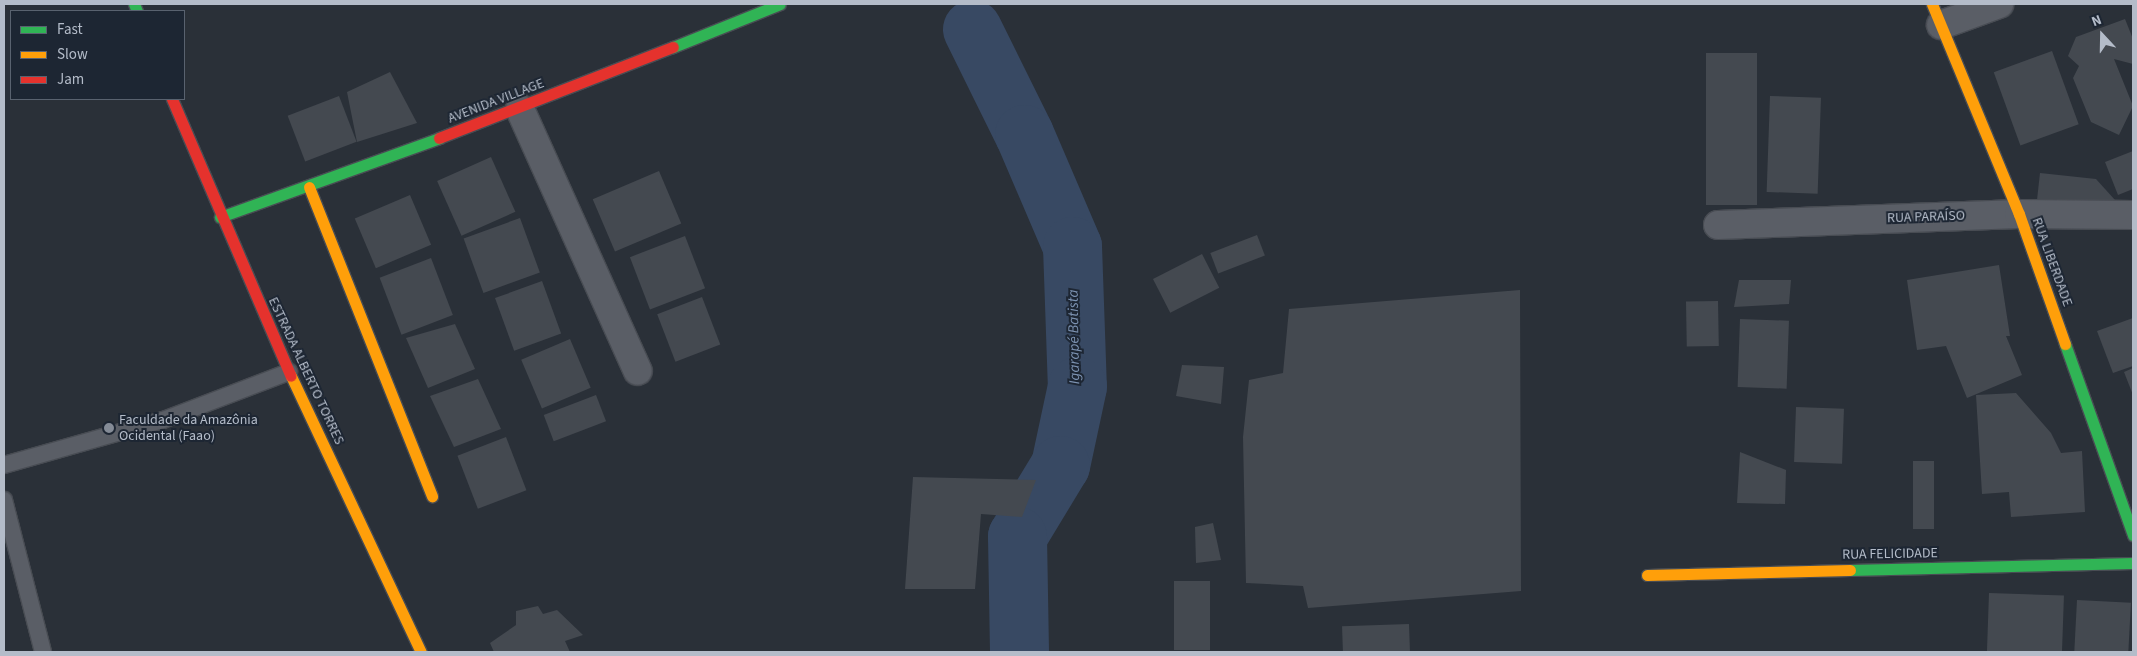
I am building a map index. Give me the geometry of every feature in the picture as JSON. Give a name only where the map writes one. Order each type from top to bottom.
[{"type":"street","name":"AVENIDA VILLAGE","points":[[220,217],[309,187],[520,109],[780,4]]},
{"type":"street","points":[[1937,14],[1999,4]]},
{"type":"street","name":"RUA LIBERDADE","points":[[1937,14],[2019,214],[2133,535]]},
{"type":"street","name":"ESTRADA ALBERTO TORRES","points":[[172,100],[220,217],[289,372],[421,652]]},
{"type":"street","points":[[520,109],[638,371]]},
{"type":"street","points":[[309,187],[432,496]]},
{"type":"street","name":"RUA PARAÍSO","points":[[1718,225],[2019,214],[2133,215]]},
{"type":"street","name":"RUA FELICIDADE","points":[[1647,575],[2133,563]]},
{"type":"lane","points":[[4,465],[163,420],[289,372]]},
{"type":"lane","points":[[4,500],[43,652]]},
{"type":"building","points":[[2125,19],[2133,39],[2133,64],[2114,59],[2133,106],[2119,135],[2091,122],[2073,78],[2079,66],[2068,56],[2076,37]]},
{"type":"building","points":[[2052,51],[2079,124],[2020,146],[1994,72]]},
{"type":"building","points":[[1706,53],[1757,53],[1757,205],[1706,205]]},
{"type":"building","points":[[390,72],[417,123],[357,142],[347,92]]},
{"type":"building","points":[[339,96],[357,142],[305,161],[288,116]]},
{"type":"building","points":[[1770,96],[1821,98],[1818,194],[1767,192]]},
{"type":"building","points":[[2133,151],[2133,189],[2118,195],[2105,162]]},
{"type":"building","points":[[491,157],[515,212],[462,236],[437,181]]},
{"type":"building","points":[[659,171],[681,223],[615,252],[593,199]]},
{"type":"building","points":[[2040,173],[2096,179],[2115,200],[2036,209]]},
{"type":"building","points":[[410,195],[431,245],[376,268],[355,218]]},
{"type":"building","points":[[520,218],[540,273],[483,293],[464,239]]},
{"type":"building","points":[[1257,235],[1265,256],[1218,273],[1210,253]]},
{"type":"building","points":[[685,236],[705,288],[650,309],[630,257]]},
{"type":"building","points":[[1202,254],[1219,288],[1170,313],[1153,279]]},
{"type":"building","points":[[431,258],[453,315],[402,335],[380,278]]},
{"type":"building","points":[[1999,265],[2010,336],[2006,336],[2022,375],[1967,398],[1946,346],[1917,350],[1907,280]]},
{"type":"building","points":[[1739,280],[1791,280],[1789,304],[1734,307]]},
{"type":"building","points":[[542,281],[561,334],[514,351],[495,298]]},
{"type":"building","points":[[1520,290],[1521,591],[1308,608],[1303,586],[1246,583],[1243,437],[1249,380],[1283,373],[1289,309]]},
{"type":"building","points":[[702,297],[720,345],[675,362],[657,314]]},
{"type":"building","points":[[1718,301],[1719,346],[1687,347],[1686,302]]},
{"type":"building","points":[[2133,318],[2133,366],[2113,373],[2097,331]]},
{"type":"building","points":[[1740,319],[1789,321],[1787,389],[1738,387]]},
{"type":"building","points":[[455,324],[475,369],[428,388],[406,338]]},
{"type":"building","points":[[570,339],[591,388],[542,408],[521,360]]},
{"type":"building","points":[[1182,365],[1224,367],[1221,404],[1176,396]]},
{"type":"building","points":[[2133,368],[2133,395],[2124,372]]},
{"type":"building","points":[[478,379],[501,429],[454,447],[430,396]]},
{"type":"building","points":[[2016,393],[2051,433],[2061,453],[2082,451],[2085,512],[2011,517],[2009,492],[1982,494],[1976,395]]},
{"type":"building","points":[[596,395],[606,421],[554,441],[544,415]]},
{"type":"building","points":[[1796,407],[1844,409],[1842,464],[1794,462]]},
{"type":"building","points":[[506,437],[526,490],[478,509],[457,456]]},
{"type":"building","points":[[1740,452],[1786,470],[1785,504],[1737,503]]},
{"type":"building","points":[[1913,461],[1934,461],[1934,529],[1913,529]]},
{"type":"building","points":[[913,477],[1036,480],[1022,517],[981,514],[975,589],[905,589]]},
{"type":"building","points":[[1213,523],[1221,560],[1196,563],[1195,527]]},
{"type":"building","points":[[1174,581],[1210,581],[1210,650],[1174,650]]},
{"type":"building","points":[[1989,593],[2064,596],[2062,652],[1987,652]]},
{"type":"building","points":[[2077,600],[2131,603],[2128,652],[2074,652]]},
{"type":"building","points":[[538,606],[543,614],[557,610],[583,635],[565,641],[570,652],[494,652],[490,643],[516,625],[516,611]]},
{"type":"building","points":[[1409,624],[1410,652],[1343,652],[1342,626]]},
{"type":"waterway","name":"Igarapé Batista","points":[[972,29],[1024,134],[1072,246],[1077,386],[1060,465],[1017,536],[1019,652]]},
{"type":"traffic: fast","points":[[134,4],[137,10]]},
{"type":"traffic: fast","points":[[673,47],[780,4]]},
{"type":"traffic: fast","points":[[220,217],[439,138]]},
{"type":"traffic: fast","points":[[2065,344],[2133,535]]},
{"type":"traffic: fast","points":[[1850,570],[2133,563]]},
{"type":"traffic: slow","points":[[1932,4],[2019,214],[2065,344]]},
{"type":"traffic: slow","points":[[309,187],[432,496]]},
{"type":"traffic: slow","points":[[291,376],[421,652]]},
{"type":"traffic: slow","points":[[1647,575],[1850,570]]},
{"type":"traffic: jam","points":[[439,138],[673,47]]},
{"type":"traffic: jam","points":[[172,100],[291,376]]},
{"type":"place","name":"Faculdade da Amazônia Ocidental (Faao)","points":[[109,428]]}]
